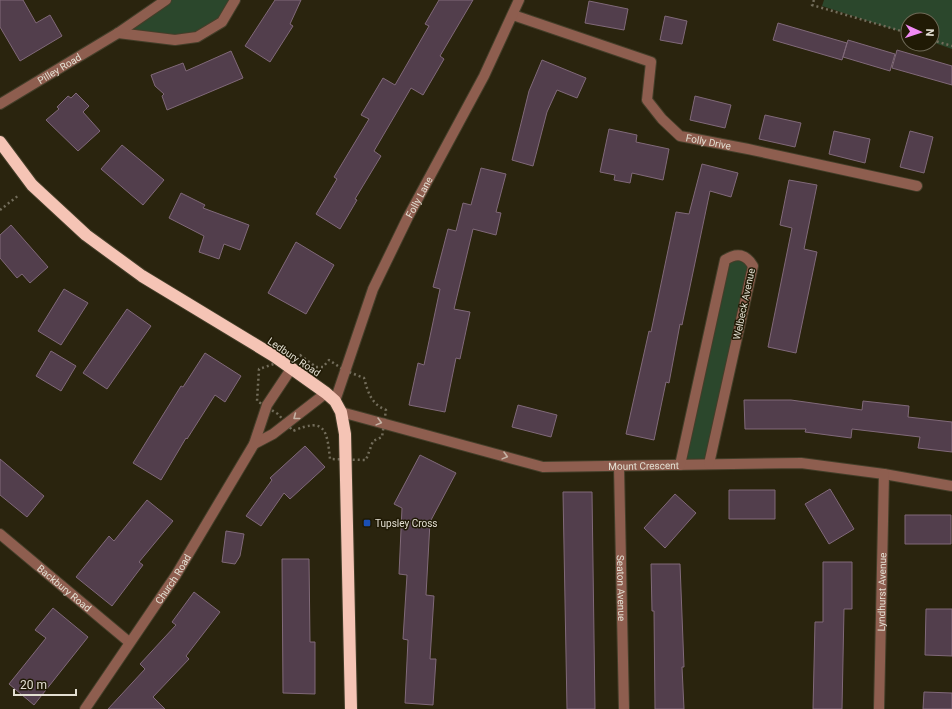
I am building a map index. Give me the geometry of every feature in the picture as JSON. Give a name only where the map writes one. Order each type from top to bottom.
[{"type":"highway","name":"Ledbury Road","points":[[0,142],[32,185],[86,235],[142,276],[274,356],[330,397],[342,412],[344,434],[351,709]]},
{"type":"street","name":"Pilley Road","points":[[0,104],[118,33],[166,0]]},
{"type":"street","points":[[118,33],[175,40],[197,37],[222,22],[235,0]]},
{"type":"street","name":"Folly Lane","points":[[330,397],[373,289],[408,217],[484,76],[519,0]]},
{"type":"street","name":"Folly Drive","points":[[513,15],[651,62],[647,100],[662,119],[680,136],[748,149],[917,186]]},
{"type":"street","name":"Welbeck Avenue","points":[[680,465],[725,260],[732,255],[740,254],[749,258],[753,266],[709,464]]},
{"type":"street","name":"Church Road","points":[[85,709],[129,642],[176,575],[254,444],[267,405],[291,369]]},
{"type":"street","points":[[254,444],[273,434],[330,397]]},
{"type":"street","name":"Mount Crescent","points":[[342,412],[543,467],[801,463],[884,474],[952,486]]},
{"type":"street","name":"Seaton Avenue","points":[[619,467],[624,709]]},
{"type":"street","name":"Lyndhurst Avenue","points":[[879,709],[884,474]]},
{"type":"street","name":"Backbury Road","points":[[0,534],[129,642]]},
{"type":"path","points":[[814,0],[812,5],[900,31]]},
{"type":"path","points":[[940,42],[952,46]]},
{"type":"path","points":[[0,210],[32,185]]},
{"type":"green space","points":[[166,0],[235,0],[222,22],[197,37],[118,33]]},
{"type":"green space","points":[[824,0],[952,0],[952,49],[940,45],[940,12],[900,12],[900,31],[822,6]]},
{"type":"green space","points":[[733,255],[753,266],[709,464],[680,465],[725,260]]},
{"type":"building","points":[[0,0],[23,0],[36,23],[50,15],[62,36],[20,61],[0,27]]},
{"type":"building","points":[[275,0],[301,0],[290,24],[293,26],[270,62],[245,46]]},
{"type":"building","points":[[439,0],[473,0],[440,56],[444,59],[423,95],[411,88],[374,151],[381,156],[355,199],[357,200],[340,229],[316,214],[337,179],[334,177],[369,119],[361,115],[383,78],[395,85],[429,26],[425,24]]},
{"type":"building","points":[[589,1],[628,9],[624,30],[585,23]]},
{"type":"building","points":[[665,16],[687,21],[682,44],[660,40]]},
{"type":"building","points":[[778,23],[847,43],[842,60],[773,40]]},
{"type":"building","points":[[848,40],[895,54],[890,71],[843,57]]},
{"type":"building","points":[[897,50],[952,66],[952,85],[892,68]]},
{"type":"building","points":[[231,51],[243,78],[167,110],[162,96],[164,94],[155,86],[151,75],[183,63],[186,71]]},
{"type":"building","points":[[542,60],[586,78],[577,98],[557,90],[547,112],[533,166],[512,160],[529,91]]},
{"type":"building","points":[[76,93],[89,106],[83,112],[100,131],[78,151],[46,120],[59,109],[57,107],[68,96],[71,98]]},
{"type":"building","points":[[695,96],[731,105],[725,128],[690,120]]},
{"type":"building","points":[[765,115],[801,123],[795,147],[759,139]]},
{"type":"building","points":[[609,129],[637,135],[636,142],[669,149],[663,180],[632,173],[630,183],[614,180],[615,175],[600,172]]},
{"type":"building","points":[[834,131],[870,139],[865,163],[829,154]]},
{"type":"building","points":[[910,131],[933,137],[924,173],[900,167]]},
{"type":"building","points":[[122,145],[164,180],[143,205],[101,169]]},
{"type":"building","points":[[702,164],[738,173],[731,197],[710,191],[682,325],[680,324],[669,383],[666,382],[654,440],[626,434],[649,331],[651,332],[676,212],[689,214]]},
{"type":"building","points":[[481,168],[506,174],[496,212],[501,213],[496,235],[473,229],[454,309],[470,312],[460,359],[456,358],[445,412],[409,405],[418,363],[424,365],[440,289],[433,287],[448,229],[456,231],[463,203],[471,205]]},
{"type":"building","points":[[789,180],[817,185],[804,249],[817,252],[796,353],[768,347],[792,228],[780,225]]},
{"type":"building","points":[[181,193],[205,205],[203,208],[249,225],[240,250],[224,244],[219,259],[199,252],[204,236],[169,218]]},
{"type":"building","points":[[11,225],[48,267],[30,283],[22,274],[17,278],[0,258],[0,235]]},
{"type":"building","points":[[296,242],[334,265],[306,314],[268,293]]},
{"type":"building","points":[[64,289],[88,303],[61,345],[38,331]]},
{"type":"building","points":[[127,309],[151,326],[107,389],[83,373]]},
{"type":"building","points":[[51,351],[76,366],[61,391],[36,376]]},
{"type":"building","points":[[205,353],[241,376],[225,402],[215,395],[187,439],[186,438],[161,480],[133,463],[181,386],[183,387]]},
{"type":"building","points":[[744,400],[791,400],[862,410],[863,401],[909,406],[908,417],[952,422],[952,452],[918,448],[920,437],[852,429],[851,438],[805,432],[806,429],[745,429]]},
{"type":"building","points":[[518,405],[557,415],[551,437],[512,427]]},
{"type":"building","points":[[305,446],[325,467],[290,499],[284,493],[261,526],[246,516],[272,480],[270,478]]},
{"type":"building","points":[[420,455],[456,473],[430,522],[426,595],[434,596],[430,659],[436,659],[433,705],[405,703],[408,640],[403,639],[407,575],[399,574],[402,508],[394,504]]},
{"type":"building","points":[[0,459],[44,496],[27,517],[0,495]]},
{"type":"building","points":[[830,489],[854,529],[829,544],[805,504]]},
{"type":"building","points":[[729,490],[775,490],[775,519],[729,519]]},
{"type":"building","points":[[563,492],[592,492],[595,709],[567,709]]},
{"type":"building","points":[[675,494],[696,513],[665,548],[644,528]]},
{"type":"building","points":[[147,500],[173,521],[139,562],[143,565],[112,606],[76,577],[109,536],[114,541]]},
{"type":"building","points":[[905,515],[951,515],[951,544],[905,544]]},
{"type":"building","points":[[226,531],[244,534],[240,556],[235,564],[222,562]]},
{"type":"building","points":[[282,559],[309,559],[310,642],[315,642],[315,694],[283,693]]},
{"type":"building","points":[[823,562],[852,562],[852,609],[844,609],[842,709],[813,709],[815,622],[823,622]]},
{"type":"building","points":[[651,564],[680,564],[684,709],[655,709],[654,611],[652,611]]},
{"type":"building","points":[[194,592],[220,612],[186,656],[189,659],[153,697],[165,709],[108,709],[145,669],[140,664],[176,625],[172,622]]},
{"type":"building","points":[[53,608],[88,637],[34,705],[9,684],[46,638],[35,630]]},
{"type":"building","points":[[926,609],[952,609],[952,656],[925,655]]},
{"type":"building","points":[[924,692],[952,693],[952,709],[923,709]]},
{"type":"place","name":"Tupsley Cross","points":[[367,523]]}]
